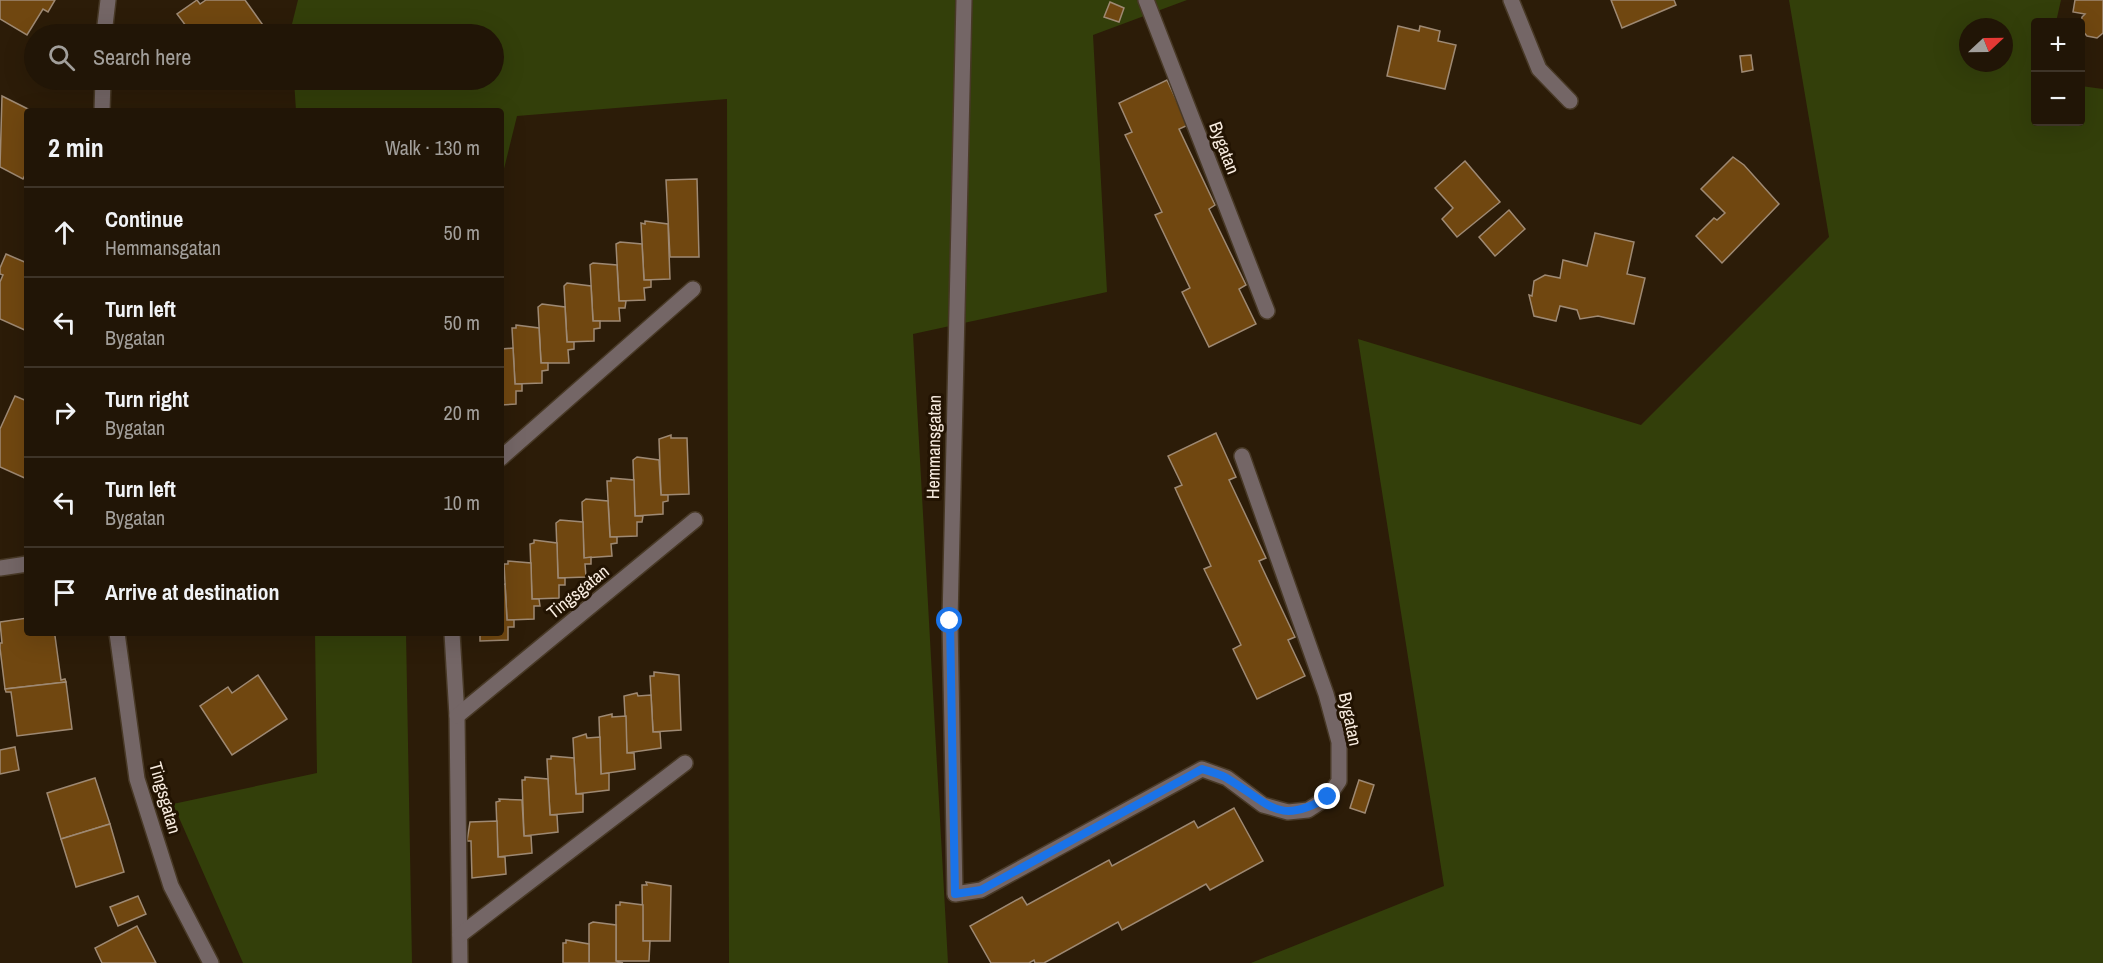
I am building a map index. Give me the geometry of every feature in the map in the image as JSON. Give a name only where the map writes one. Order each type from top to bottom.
[{"type":"street","points":[[105,24],[108,0]]},
{"type":"street","name":"Hemmansgatan","points":[[955,894],[950,621],[964,0]]},
{"type":"street","name":"Bygatan","points":[[1146,0],[1267,311]]},
{"type":"street","points":[[1511,0],[1539,69],[1570,101]]},
{"type":"street","points":[[102,108],[103,90]]},
{"type":"street","points":[[504,455],[693,289]]},
{"type":"street","name":"Bygatan","points":[[955,894],[981,890],[1202,769],[1227,778],[1263,805],[1288,812],[1308,810],[1328,797],[1339,781],[1339,742],[1326,694],[1242,456]]},
{"type":"street","name":"Tingsgatan","points":[[458,716],[695,520]]},
{"type":"street","points":[[0,568],[24,564]]},
{"type":"street","name":"Tingsgatan","points":[[117,636],[137,779],[171,886],[211,963]]},
{"type":"street","points":[[452,636],[458,716],[460,963]]},
{"type":"street","points":[[460,935],[685,763]]},
{"type":"green space","points":[[298,0],[1187,0],[1093,35],[1107,292],[913,334],[948,963],[729,963],[727,99],[517,116],[504,169],[504,108],[296,108],[295,90],[504,90],[504,24],[292,24]]},
{"type":"green space","points":[[1789,0],[2061,0],[2057,18],[2031,18],[2031,126],[2085,126],[2085,87],[2103,89],[2103,963],[1251,963],[1444,886],[1358,339],[1641,425],[1829,237]]},
{"type":"green space","points":[[315,636],[406,636],[412,963],[243,963],[173,804],[317,773]]},
{"type":"building","points":[[0,0],[55,0],[48,12],[43,9],[34,24],[24,24],[24,33],[0,19]]},
{"type":"building","points":[[197,0],[200,4],[206,0],[245,0],[262,24],[184,24],[177,14]]},
{"type":"building","points":[[1611,0],[1674,0],[1676,5],[1622,28]]},
{"type":"building","points":[[2075,0],[2103,0],[2103,33],[2097,38],[2087,36],[2085,18],[2082,18],[2085,14],[2073,12]]},
{"type":"building","points":[[1110,2],[1124,8],[1119,22],[1104,17]]},
{"type":"building","points":[[1398,26],[1419,31],[1420,26],[1440,31],[1438,41],[1456,45],[1445,89],[1387,76]]},
{"type":"building","points":[[1751,55],[1753,70],[1742,72],[1740,56]]},
{"type":"building","points":[[1167,80],[1188,125],[1179,129],[1215,205],[1209,209],[1246,285],[1239,289],[1256,324],[1209,347],[1182,292],[1190,288],[1155,215],[1162,212],[1125,135],[1132,132],[1119,103]]},
{"type":"building","points":[[2,96],[26,108],[24,108],[24,177],[23,179],[0,167]]},
{"type":"building","points":[[1733,157],[1744,165],[1779,204],[1722,263],[1696,236],[1714,218],[1717,220],[1725,213],[1701,189]]},
{"type":"building","points":[[1465,161],[1500,202],[1457,237],[1442,219],[1453,208],[1435,188]]},
{"type":"building","points":[[697,179],[699,257],[670,257],[666,180]]},
{"type":"building","points":[[1509,210],[1525,229],[1495,256],[1479,237]]},
{"type":"building","points":[[645,221],[668,224],[670,279],[644,280],[641,223],[645,224]]},
{"type":"building","points":[[1595,233],[1634,242],[1627,274],[1645,278],[1634,324],[1598,316],[1580,319],[1577,310],[1560,306],[1556,321],[1534,316],[1529,295],[1532,296],[1534,281],[1545,275],[1560,278],[1563,260],[1587,266]]},
{"type":"building","points":[[620,242],[642,244],[644,280],[651,280],[651,287],[644,288],[645,300],[619,301],[616,244]]},
{"type":"building","points":[[6,254],[24,262],[24,330],[0,319],[0,282],[3,275],[0,274]]},
{"type":"building","points":[[593,263],[617,265],[619,301],[626,301],[625,308],[619,308],[620,321],[593,321],[590,265]]},
{"type":"building","points":[[567,283],[591,286],[593,321],[600,321],[600,328],[594,329],[594,341],[567,342],[564,286]]},
{"type":"building","points":[[542,304],[565,307],[567,342],[574,342],[574,349],[568,350],[569,363],[541,363],[538,307]]},
{"type":"building","points":[[516,325],[539,328],[541,363],[548,363],[548,370],[542,371],[542,383],[515,384],[512,328],[516,328]]},
{"type":"building","points":[[513,348],[515,384],[522,384],[522,391],[516,391],[516,404],[504,405],[504,349]]},
{"type":"building","points":[[15,396],[24,400],[24,478],[0,467],[0,429]]},
{"type":"building","points":[[1216,433],[1236,477],[1229,480],[1266,558],[1259,561],[1295,637],[1288,640],[1305,676],[1257,699],[1233,649],[1241,645],[1204,569],[1211,566],[1175,488],[1182,485],[1168,456]]},
{"type":"building","points":[[671,435],[671,438],[687,438],[689,494],[661,495],[659,439]]},
{"type":"building","points":[[637,457],[659,460],[661,495],[668,495],[668,501],[663,502],[663,514],[635,516],[633,460]]},
{"type":"building","points":[[611,478],[634,480],[635,516],[643,516],[642,522],[637,522],[637,536],[610,537],[607,481],[611,481]]},
{"type":"building","points":[[586,499],[608,501],[610,537],[617,537],[617,543],[611,544],[612,556],[584,558],[582,502]]},
{"type":"building","points":[[560,520],[583,522],[584,558],[591,557],[591,564],[585,564],[586,577],[558,578],[556,523]]},
{"type":"building","points":[[534,540],[557,543],[558,578],[565,578],[565,585],[559,585],[559,598],[532,599],[530,544],[534,543]]},
{"type":"building","points":[[508,561],[531,563],[532,599],[539,599],[540,606],[534,606],[534,619],[507,620],[504,564],[508,564]]},
{"type":"building","points":[[504,584],[507,620],[514,620],[514,627],[508,627],[508,640],[480,641],[480,636],[504,636]]},
{"type":"building","points":[[24,618],[24,636],[55,636],[61,680],[65,679],[66,682],[5,689],[0,648],[0,643],[2,643],[0,622]]},
{"type":"building","points":[[654,672],[679,675],[681,730],[653,732],[650,676],[654,676]]},
{"type":"building","points":[[258,675],[287,719],[232,755],[200,706],[228,687],[232,693]]},
{"type":"building","points":[[66,682],[72,729],[17,736],[11,692],[6,692],[5,689]]},
{"type":"building","points":[[637,693],[638,696],[651,695],[653,732],[660,732],[661,748],[627,753],[624,696]]},
{"type":"building","points":[[612,714],[612,717],[626,716],[627,753],[634,753],[635,769],[601,774],[599,717]]},
{"type":"building","points":[[586,734],[587,738],[600,737],[601,774],[609,773],[609,790],[576,794],[573,738]]},
{"type":"building","points":[[15,747],[19,770],[0,774],[0,750]]},
{"type":"building","points":[[551,756],[574,758],[576,794],[583,794],[583,812],[550,815],[547,759],[551,759]]},
{"type":"building","points":[[525,777],[548,779],[550,815],[557,815],[558,832],[524,836],[522,780],[525,780]]},
{"type":"building","points":[[95,778],[110,824],[61,839],[47,793]]},
{"type":"building","points":[[1359,780],[1374,785],[1365,813],[1350,808]]},
{"type":"building","points":[[499,799],[522,800],[524,836],[531,836],[532,853],[498,857],[496,802],[500,801]]},
{"type":"building","points":[[1234,808],[1263,861],[1210,890],[1206,884],[1122,930],[1118,922],[1044,963],[1035,963],[1034,960],[1029,963],[991,963],[970,926],[1022,897],[1027,905],[1109,860],[1112,866],[1194,821],[1198,828]]},
{"type":"building","points":[[497,821],[498,857],[505,857],[506,874],[472,878],[471,841],[467,841],[470,822]]},
{"type":"building","points":[[110,824],[124,872],[76,887],[61,839]]},
{"type":"building","points":[[646,882],[671,886],[670,941],[643,941],[642,885],[647,885]]},
{"type":"building","points":[[138,896],[146,914],[118,926],[110,907]]},
{"type":"building","points":[[620,902],[643,905],[643,941],[650,941],[649,961],[616,961],[616,905],[620,905]]},
{"type":"building","points":[[593,922],[616,925],[616,961],[623,963],[589,963],[589,924]]},
{"type":"building","points":[[137,926],[156,963],[102,963],[95,948]]},
{"type":"building","points":[[566,940],[589,944],[589,963],[563,963],[563,943],[566,943]]},
{"type":"route","points":[[950,621],[955,894],[981,890],[1202,769],[1227,778],[1263,805],[1288,812],[1308,810],[1328,797]]}]
